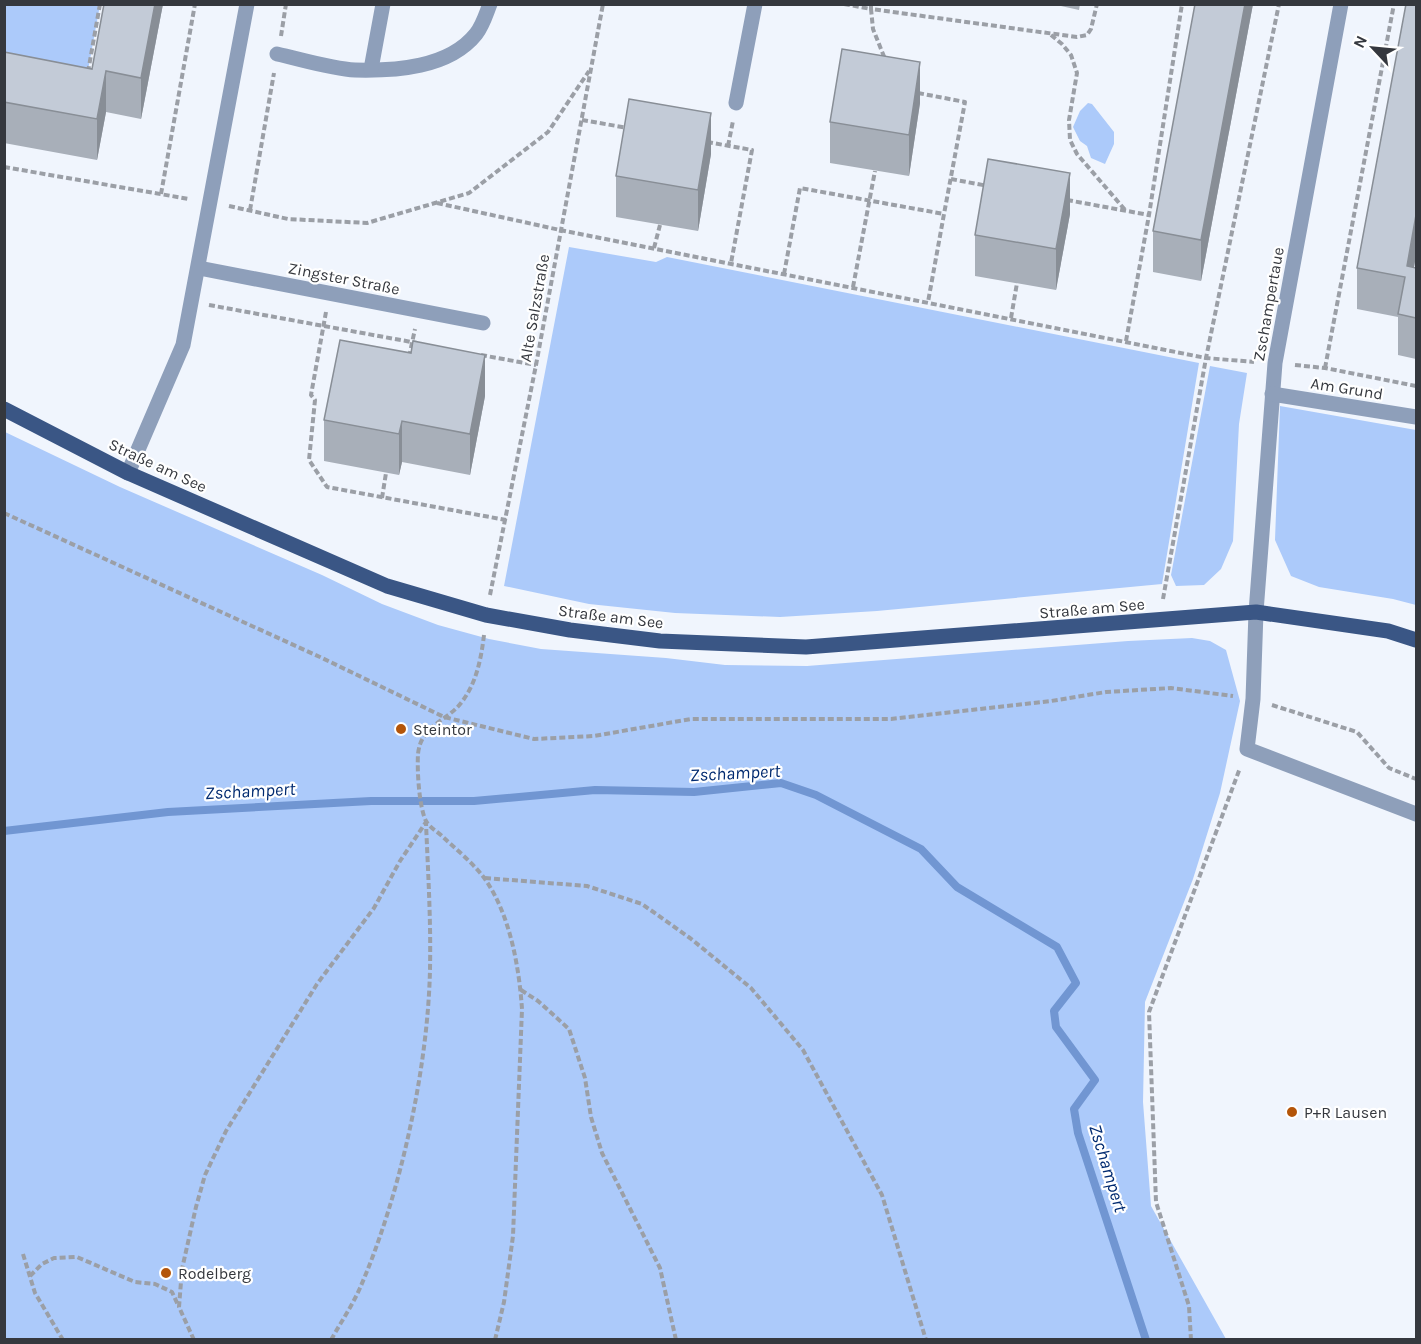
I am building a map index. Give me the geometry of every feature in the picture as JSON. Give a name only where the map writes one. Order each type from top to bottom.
[{"type":"main road","name":"Straße am See","points":[[4,409],[128,473],[387,586],[486,615],[570,630],[660,640],[806,647],[1256,612],[1388,631],[1416,640]]},
{"type":"street","points":[[128,473],[183,345],[247,4]]},
{"type":"street","points":[[371,69],[383,4]]},
{"type":"street","points":[[277,54],[354,70],[416,66],[433,62],[466,44],[476,34],[490,4]]},
{"type":"street","points":[[736,103],[755,4]]},
{"type":"street","name":"Zschampertaue","points":[[1256,612],[1275,363],[1341,4]]},
{"type":"street","name":"Zingster Straße","points":[[199,268],[483,322]]},
{"type":"street","name":"Am Grund","points":[[1272,393],[1416,417]]},
{"type":"street","points":[[1256,612],[1253,699],[1247,749],[1416,814]]},
{"type":"path","points":[[86,81],[100,4]]},
{"type":"path","points":[[161,194],[195,4]]},
{"type":"path","points":[[250,210],[286,4]]},
{"type":"path","name":"Alte Salzstraße","points":[[331,1340],[359,1289],[384,1224],[416,1096],[425,1036],[430,970],[426,822],[419,779],[418,752],[428,730],[460,705],[476,680],[486,615],[536,365],[603,4]]},
{"type":"path","points":[[844,4],[1077,37],[1087,35],[1091,29],[1096,4]]},
{"type":"path","points":[[1126,341],[1149,215],[1182,4]]},
{"type":"path","points":[[1159,621],[1206,358],[1279,4]]},
{"type":"path","points":[[1325,368],[1394,4]]},
{"type":"path","points":[[871,7],[873,29],[889,69]]},
{"type":"path","points":[[1049,34],[1071,55],[1077,73],[1069,120],[1070,140],[1077,154],[1126,211]]},
{"type":"path","points":[[4,167],[250,210],[288,219],[367,223],[469,193],[548,132],[591,68]]},
{"type":"path","points":[[910,92],[965,102],[928,302]]},
{"type":"path","points":[[582,120],[639,130]]},
{"type":"path","points":[[696,140],[752,150],[731,263]]},
{"type":"path","points":[[853,287],[875,171]]},
{"type":"path","points":[[951,179],[997,188]]},
{"type":"path","points":[[784,273],[800,188],[944,214]]},
{"type":"path","points":[[1063,200],[1149,215]]},
{"type":"path","points":[[437,203],[560,230],[1206,358],[1325,368],[1416,386]]},
{"type":"path","points":[[654,248],[660,225]]},
{"type":"path","points":[[1011,318],[1017,284]]},
{"type":"path","points":[[329,294],[311,395],[315,400],[309,460],[327,487],[506,520]]},
{"type":"path","points":[[191,302],[423,344]]},
{"type":"path","points":[[408,362],[418,311]]},
{"type":"path","points":[[480,354],[536,365]]},
{"type":"path","points":[[382,498],[386,473]]},
{"type":"path","points":[[4,513],[320,657],[444,717],[534,739],[594,736],[691,719],[891,719],[1052,701],[1106,692],[1171,688],[1253,699],[1357,732],[1389,768],[1416,779]]},
{"type":"path","points":[[1191,1340],[1189,1306],[1156,1202],[1149,1012],[1207,862],[1247,749]]},
{"type":"path","points":[[179,1307],[182,1269],[196,1207],[205,1175],[226,1131],[317,984],[374,908],[400,861],[426,822],[484,878],[505,921],[515,957],[520,990],[522,1009],[513,1236],[504,1302],[495,1340]]},
{"type":"path","points":[[484,878],[587,886],[642,904],[690,938],[751,988],[803,1050],[882,1195],[926,1340]]},
{"type":"path","points":[[520,990],[538,1000],[569,1029],[585,1078],[591,1117],[602,1153],[660,1268],[676,1340]]},
{"type":"path","points":[[23,1254],[35,1293],[63,1340]]},
{"type":"path","points":[[30,1276],[42,1264],[54,1258],[77,1257],[135,1282],[155,1284],[172,1292],[194,1340]]},
{"type":"shaded area","points":[[4,5],[100,5],[84,92],[5,77]]},
{"type":"shaded area","points":[[1088,103],[1092,104],[1114,132],[1114,144],[1105,164],[1091,158],[1087,146],[1080,141],[1073,127],[1080,111]]},
{"type":"shaded area","points":[[569,247],[656,262],[667,257],[1199,363],[1162,584],[877,611],[780,617],[675,613],[589,604],[504,586]]},
{"type":"shaded area","points":[[1210,366],[1247,373],[1239,424],[1233,541],[1221,569],[1204,585],[1176,586],[1171,575]]},
{"type":"shaded area","points":[[1280,406],[1416,430],[1416,605],[1319,587],[1291,576],[1275,540]]},
{"type":"shaded area","points":[[5,432],[120,487],[322,575],[382,604],[438,625],[489,639],[541,649],[666,658],[725,665],[807,666],[1192,638],[1210,641],[1226,650],[1240,701],[1220,793],[1193,879],[1145,1002],[1143,1102],[1151,1206],[1226,1339],[5,1339]]},
{"type":"building","points":[[104,4],[155,4],[141,78],[106,71],[97,119],[4,102],[4,52],[92,69]]},
{"type":"building","points":[[1195,4],[1245,4],[1201,240],[1153,231]]},
{"type":"building","points":[[1406,4],[1416,4],[1416,215],[1407,266],[1416,268],[1416,318],[1398,314],[1405,277],[1357,268]]},
{"type":"building","points":[[842,49],[920,62],[909,135],[830,122]]},
{"type":"building","points":[[629,99],[711,113],[698,190],[616,176]]},
{"type":"building","points":[[988,159],[1070,173],[1056,249],[975,235]]},
{"type":"building","points":[[340,340],[411,353],[413,341],[485,355],[470,434],[402,421],[399,434],[324,420]]},
{"type":"waterway","name":"Zschampert","points":[[4,831],[168,812],[371,801],[474,801],[595,790],[694,792],[781,783],[816,795],[921,849],[957,887],[1057,947],[1076,983],[1054,1011],[1056,1027],[1095,1080],[1074,1109],[1078,1133],[1146,1340]]},
{"type":"place","name":"Steintor","points":[[401,729]]},
{"type":"place","name":"P+R Lausen","points":[[1292,1112]]},
{"type":"place","name":"Rodelberg","points":[[166,1273]]}]
